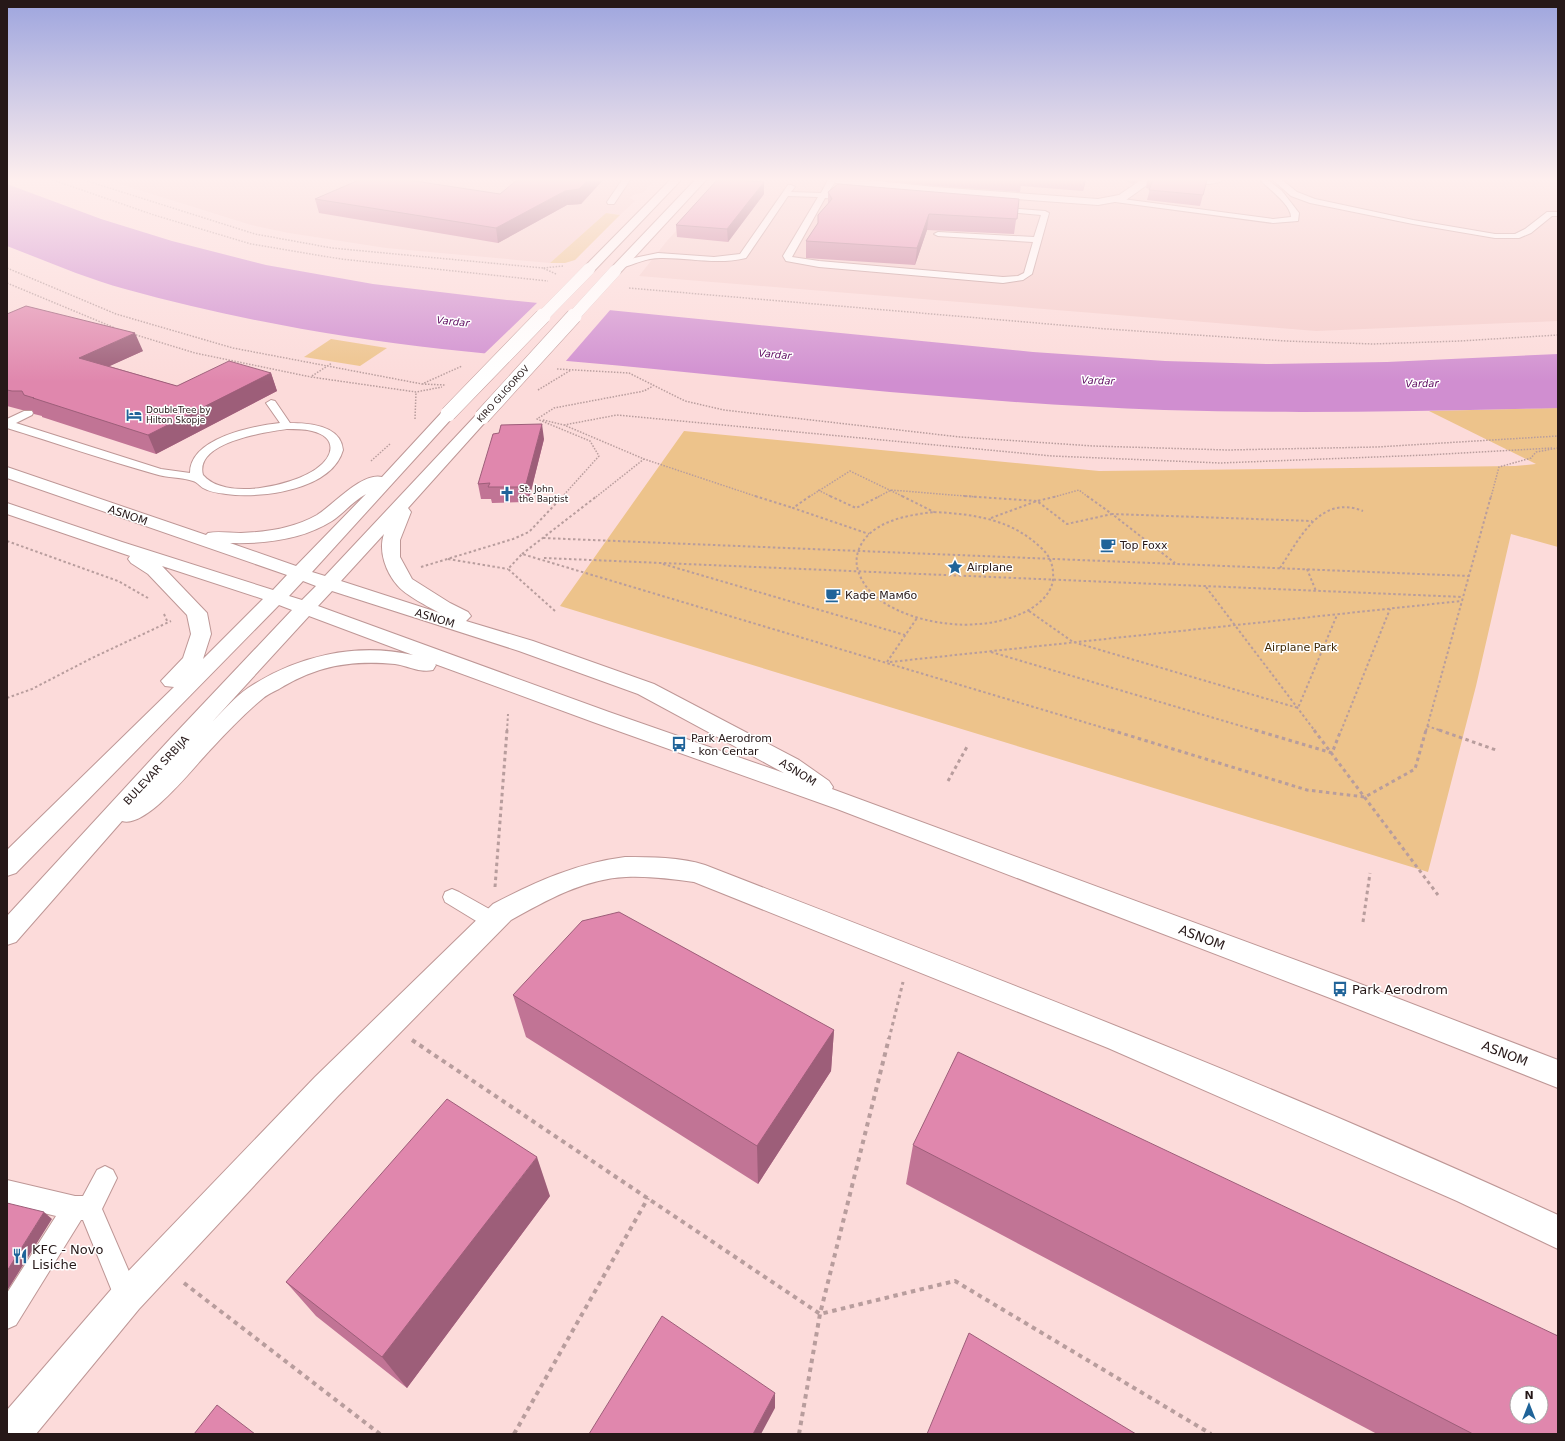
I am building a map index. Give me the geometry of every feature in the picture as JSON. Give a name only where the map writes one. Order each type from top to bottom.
[{"type":"street","points":[[7,866],[276,597],[400,468],[448,414],[610,247]]},
{"type":"street","name":"KIRO GLIGOROV","points":[[306,608],[406,502],[637,247]]},
{"type":"street","points":[[188,536],[237,539],[263,537],[298,529],[324,518],[357,492],[400,468]]},
{"type":"street","name":"ASNOM","points":[[7,472],[367,597],[526,646],[646,689],[791,766],[845,803]]},
{"type":"street","points":[[406,502],[390,540],[391,557],[405,583],[443,607],[526,646]]},
{"type":"street","name":"ASNOM","points":[[7,508],[116,546],[242,585],[601,717],[845,803],[1340,989],[1558,1074]]},
{"type":"street","points":[[39,834],[74,784],[192,661],[201,634],[197,613],[181,595],[155,570],[116,546]]},
{"type":"street","name":"BULEVAR SRBIJA","points":[[7,934],[306,608]]},
{"type":"street","points":[[90,842],[158,792],[205,741],[254,694],[288,674],[327,660],[363,656],[397,658],[434,667],[520,696],[601,717]]},
{"type":"street","points":[[11,1434],[128,1297],[159,1264],[326,1087],[502,912],[571,878],[608,869],[643,866],[696,872],[1118,1039],[1461,1187],[1558,1232]]},
{"type":"lane","points":[[646,247],[649,252],[662,255],[721,260],[743,256],[749,247]]},
{"type":"lane","points":[[792,247],[787,256],[789,259],[819,264],[1004,280],[1020,278],[1028,274],[1036,247]]},
{"type":"lane","points":[[618,268],[638,259],[662,255]]},
{"type":"lane","points":[[271,403],[287,426]]},
{"type":"lane","points":[[7,423],[28,413]]},
{"type":"lane","points":[[7,423],[159,472],[198,478],[207,485],[222,490],[240,492],[261,491],[283,487],[320,472],[331,462],[338,452],[337,443],[331,436],[320,430],[305,426],[265,428],[243,433],[218,444],[208,451],[199,461],[196,470],[198,478]]},
{"type":"lane","points":[[148,468],[171,468],[199,461]]},
{"type":"lane","points":[[452,897],[493,921]]},
{"type":"lane","points":[[7,1316],[105,1178]]},
{"type":"lane","points":[[7,1192],[83,1208]]},
{"type":"lane","points":[[83,1208],[128,1297]]},
{"type":"path","points":[[271,247],[348,260],[550,281]]},
{"type":"path","points":[[328,247],[543,268]]},
{"type":"path","points":[[7,268],[116,314],[233,348],[422,384],[462,366]]},
{"type":"path","points":[[7,283],[117,329]]},
{"type":"path","points":[[622,287],[1107,329],[1286,341],[1373,344],[1460,341],[1558,335]]},
{"type":"path","points":[[131,333],[195,353],[257,367],[312,377],[416,392],[445,387]]},
{"type":"path","points":[[312,377],[332,363]]},
{"type":"path","points":[[556,369],[629,373],[645,380],[653,386],[685,400],[724,410],[960,437],[1093,446],[1227,450],[1377,447],[1558,436]]},
{"type":"path","points":[[537,419],[554,408],[644,390],[653,386]]},
{"type":"path","points":[[415,421],[416,392]]},
{"type":"path","points":[[564,425],[617,415],[1052,456],[1220,463],[1558,448]]},
{"type":"path","points":[[537,419],[564,425],[644,459],[869,534]]},
{"type":"path","points":[[417,568],[513,539],[529,532],[599,456],[590,441],[537,419]]},
{"type":"path","points":[[522,554],[540,558],[887,662],[1307,790],[1365,798],[1415,769],[1499,467],[1532,458],[1536,452],[1558,448]]},
{"type":"path","points":[[508,569],[522,554],[644,459]]},
{"type":"path","points":[[793,508],[818,490],[850,471],[934,512]]},
{"type":"path","points":[[818,490],[856,508],[891,490],[1037,501],[1067,524],[1112,514],[1312,521]]},
{"type":"path","points":[[990,518],[1037,501],[1079,490],[1175,564]]},
{"type":"path","points":[[1279,568],[1312,521],[1322,512],[1333,507],[1346,506],[1363,511]]},
{"type":"path","points":[[934,512],[962,513],[990,518],[1016,528],[1036,542],[1050,559],[1053,569],[1053,580],[1046,597],[1028,611],[1005,620],[977,625],[946,624],[917,618],[888,606],[868,590],[857,571],[855,561],[862,542],[869,534],[886,523],[901,518],[934,512]]},
{"type":"path","points":[[543,538],[1469,576]]},
{"type":"path","points":[[7,541],[118,581],[146,596],[150,601]]},
{"type":"path","points":[[448,558],[508,569],[556,611]]},
{"type":"path","points":[[540,558],[1463,597]]},
{"type":"path","points":[[659,563],[905,635]]},
{"type":"path","points":[[1307,569],[1316,591]]},
{"type":"path","points":[[1206,586],[1438,895]]},
{"type":"path","points":[[887,662],[1461,602]]},
{"type":"path","points":[[1332,753],[1390,609]]},
{"type":"path","points":[[159,610],[164,614],[168,623]]},
{"type":"path","points":[[1028,611],[1073,642],[1298,708]]},
{"type":"path","points":[[1298,708],[1337,614]]},
{"type":"path","points":[[887,662],[917,618]]},
{"type":"path","points":[[7,698],[32,689],[92,658],[171,621]]},
{"type":"path","points":[[988,651],[1332,753]]},
{"type":"path","points":[[493,921],[508,714]]},
{"type":"path","points":[[1427,726],[1496,750]]},
{"type":"path","points":[[948,781],[968,745]]},
{"type":"path","points":[[1363,922],[1370,873]]},
{"type":"path","points":[[799,1434],[820,1314],[909,956]]},
{"type":"path","points":[[388,1024],[820,1314],[955,1281],[1210,1434]]},
{"type":"path","points":[[514,1434],[648,1198]]},
{"type":"path","points":[[159,1264],[380,1434]]},
{"type":"shaded area","points":[[381,247],[568,247],[550,263]]},
{"type":"shaded area","points":[[662,247],[1558,247],[1558,321],[1316,331],[639,276]]},
{"type":"green space","points":[[568,247],[588,247],[575,260],[565,263],[550,263]]},
{"type":"green space","points":[[331,339],[387,348],[360,366],[304,357]]},
{"type":"green space","name":"Airplane Park","points":[[1558,408],[1558,547],[1511,534],[1476,686],[1428,872],[560,606],[684,431],[1099,471],[1515,466],[1536,464],[1429,411]]},
{"type":"water","name":"Vardar","points":[[10,247],[196,247],[266,265],[373,284],[507,300],[1033,352],[1165,361],[1266,364],[1387,362],[1558,354],[1558,408],[1312,412],[1164,410],[973,399],[845,388],[628,366],[469,352],[362,339],[243,318],[204,309],[125,289],[66,269]]},
{"type":"pier","points":[[538,302],[611,309],[565,362],[483,355]]},
{"type":"building","points":[[26,306],[135,333],[79,358],[177,386],[229,361],[271,373],[148,435],[24,395],[22,391],[7,390],[7,314]]},
{"type":"building","points":[[542,424],[526,484],[521,484],[521,487],[488,487],[490,483],[478,484],[493,434],[499,433],[501,425]]},
{"type":"building","points":[[619,912],[834,1030],[757,1146],[513,995],[582,921]]},
{"type":"building","points":[[958,1052],[1558,1336],[1558,1434],[1473,1434],[913,1145]]},
{"type":"building","points":[[447,1099],[537,1157],[382,1357],[286,1282]]},
{"type":"building","points":[[7,1203],[44,1212],[7,1271]]},
{"type":"building","points":[[662,1316],[775,1393],[753,1434],[589,1434]]},
{"type":"building","points":[[969,1333],[1136,1434],[927,1434]]},
{"type":"building","points":[[217,1405],[255,1434],[194,1434]]},
{"type":"place","name":"DoubleTree by Hilton Skopje","points":[[134,415]]},
{"type":"place","name":"St. John the Baptist","points":[[507,494]]},
{"type":"place","name":"Top Foxx","points":[[1108,545]]},
{"type":"place","name":"Airplane","points":[[955,567]]},
{"type":"place","name":"Кафе Мамбо","points":[[833,595]]},
{"type":"place","name":"Park Aerodrom - kon Centar","points":[[679,744]]},
{"type":"place","name":"Park Aerodrom","points":[[1340,989]]},
{"type":"place","name":"KFC - Novo Lisiche","points":[[20,1256]]}]
